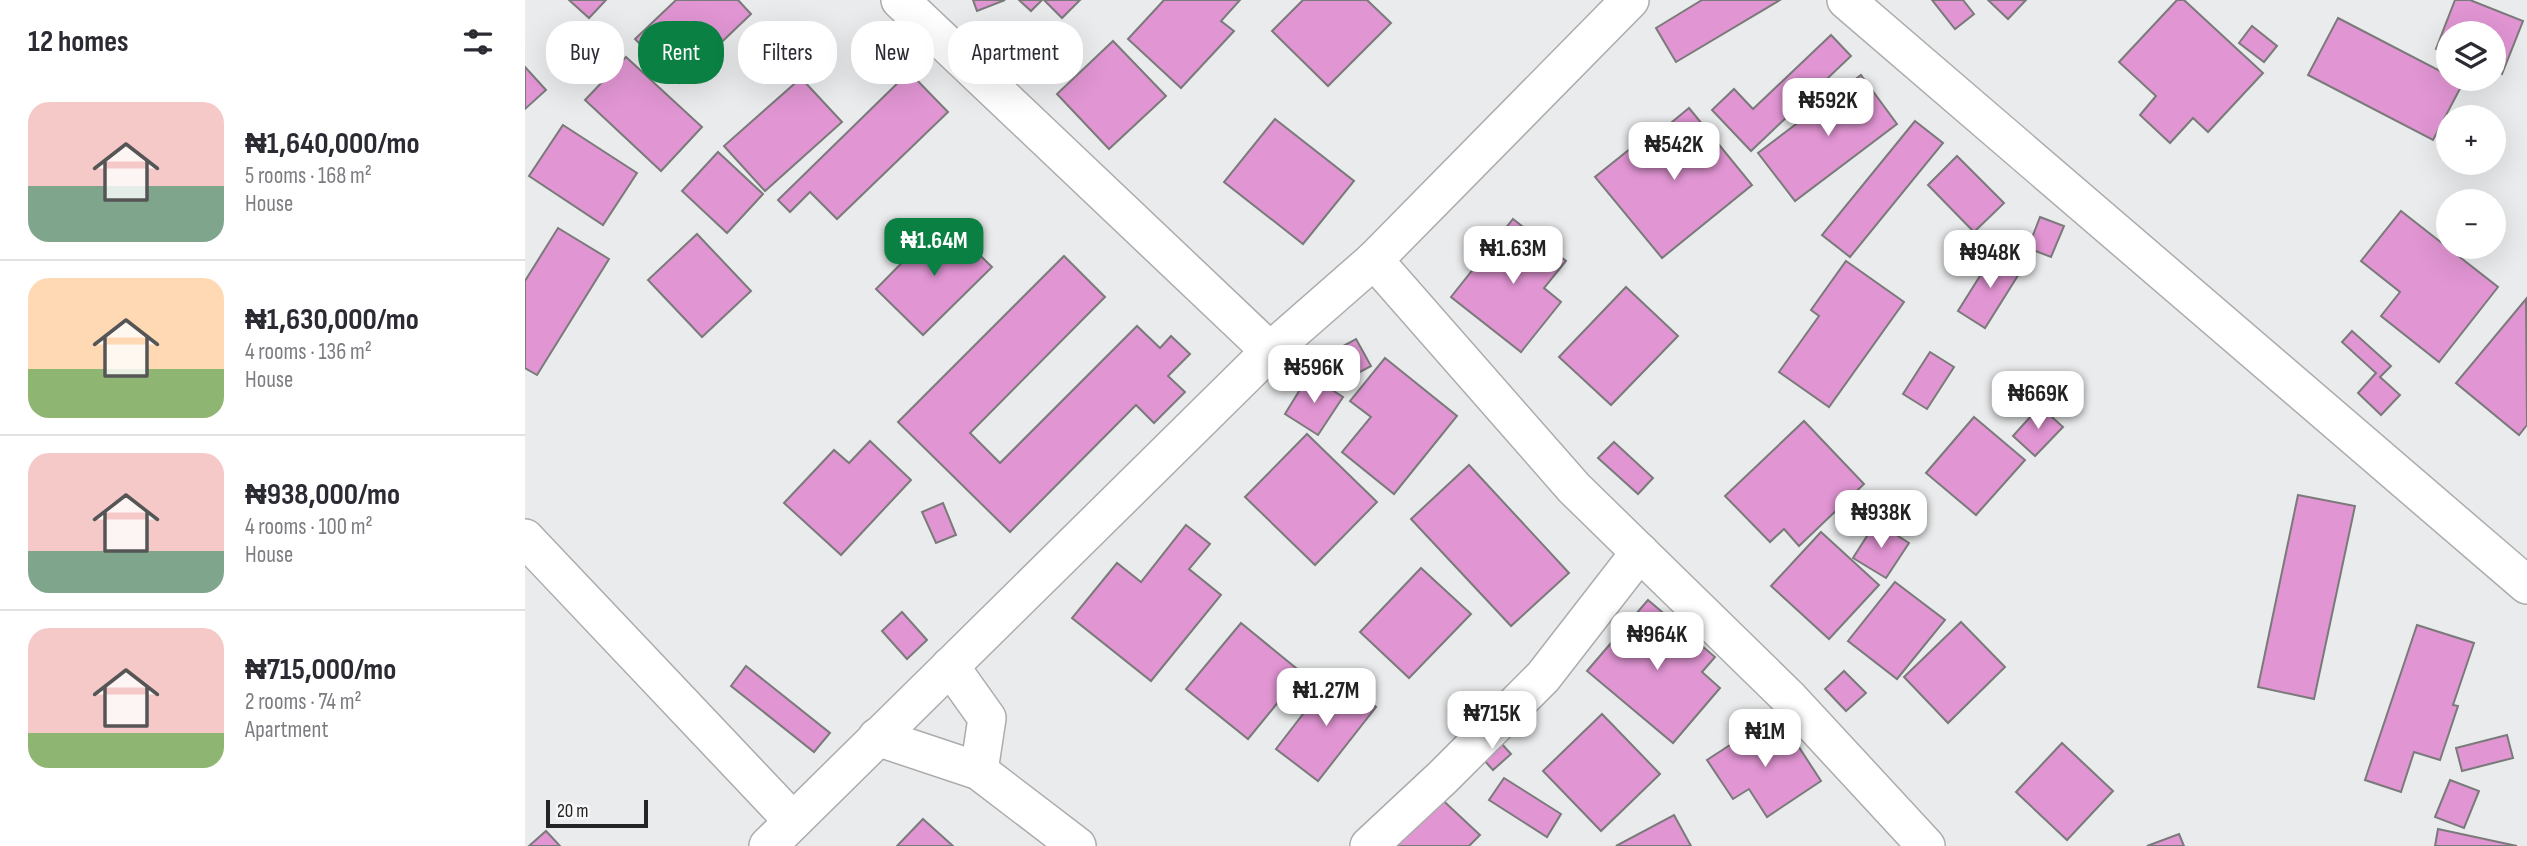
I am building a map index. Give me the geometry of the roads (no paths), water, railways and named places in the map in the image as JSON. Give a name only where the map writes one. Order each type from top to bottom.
[{"type":"street","points":[[900,0],[1270,351]]},
{"type":"street","points":[[525,538],[780,834],[1270,351],[1374,260],[1630,0]]},
{"type":"street","points":[[1846,0],[2527,585]]},
{"type":"street","points":[[1374,260],[1574,488],[1790,699],[1926,846]]},
{"type":"street","points":[[1369,846],[1543,677],[1640,552]]},
{"type":"street","points":[[950,666],[987,718],[979,771]]},
{"type":"street","points":[[877,737],[979,771],[1077,846]]}]
